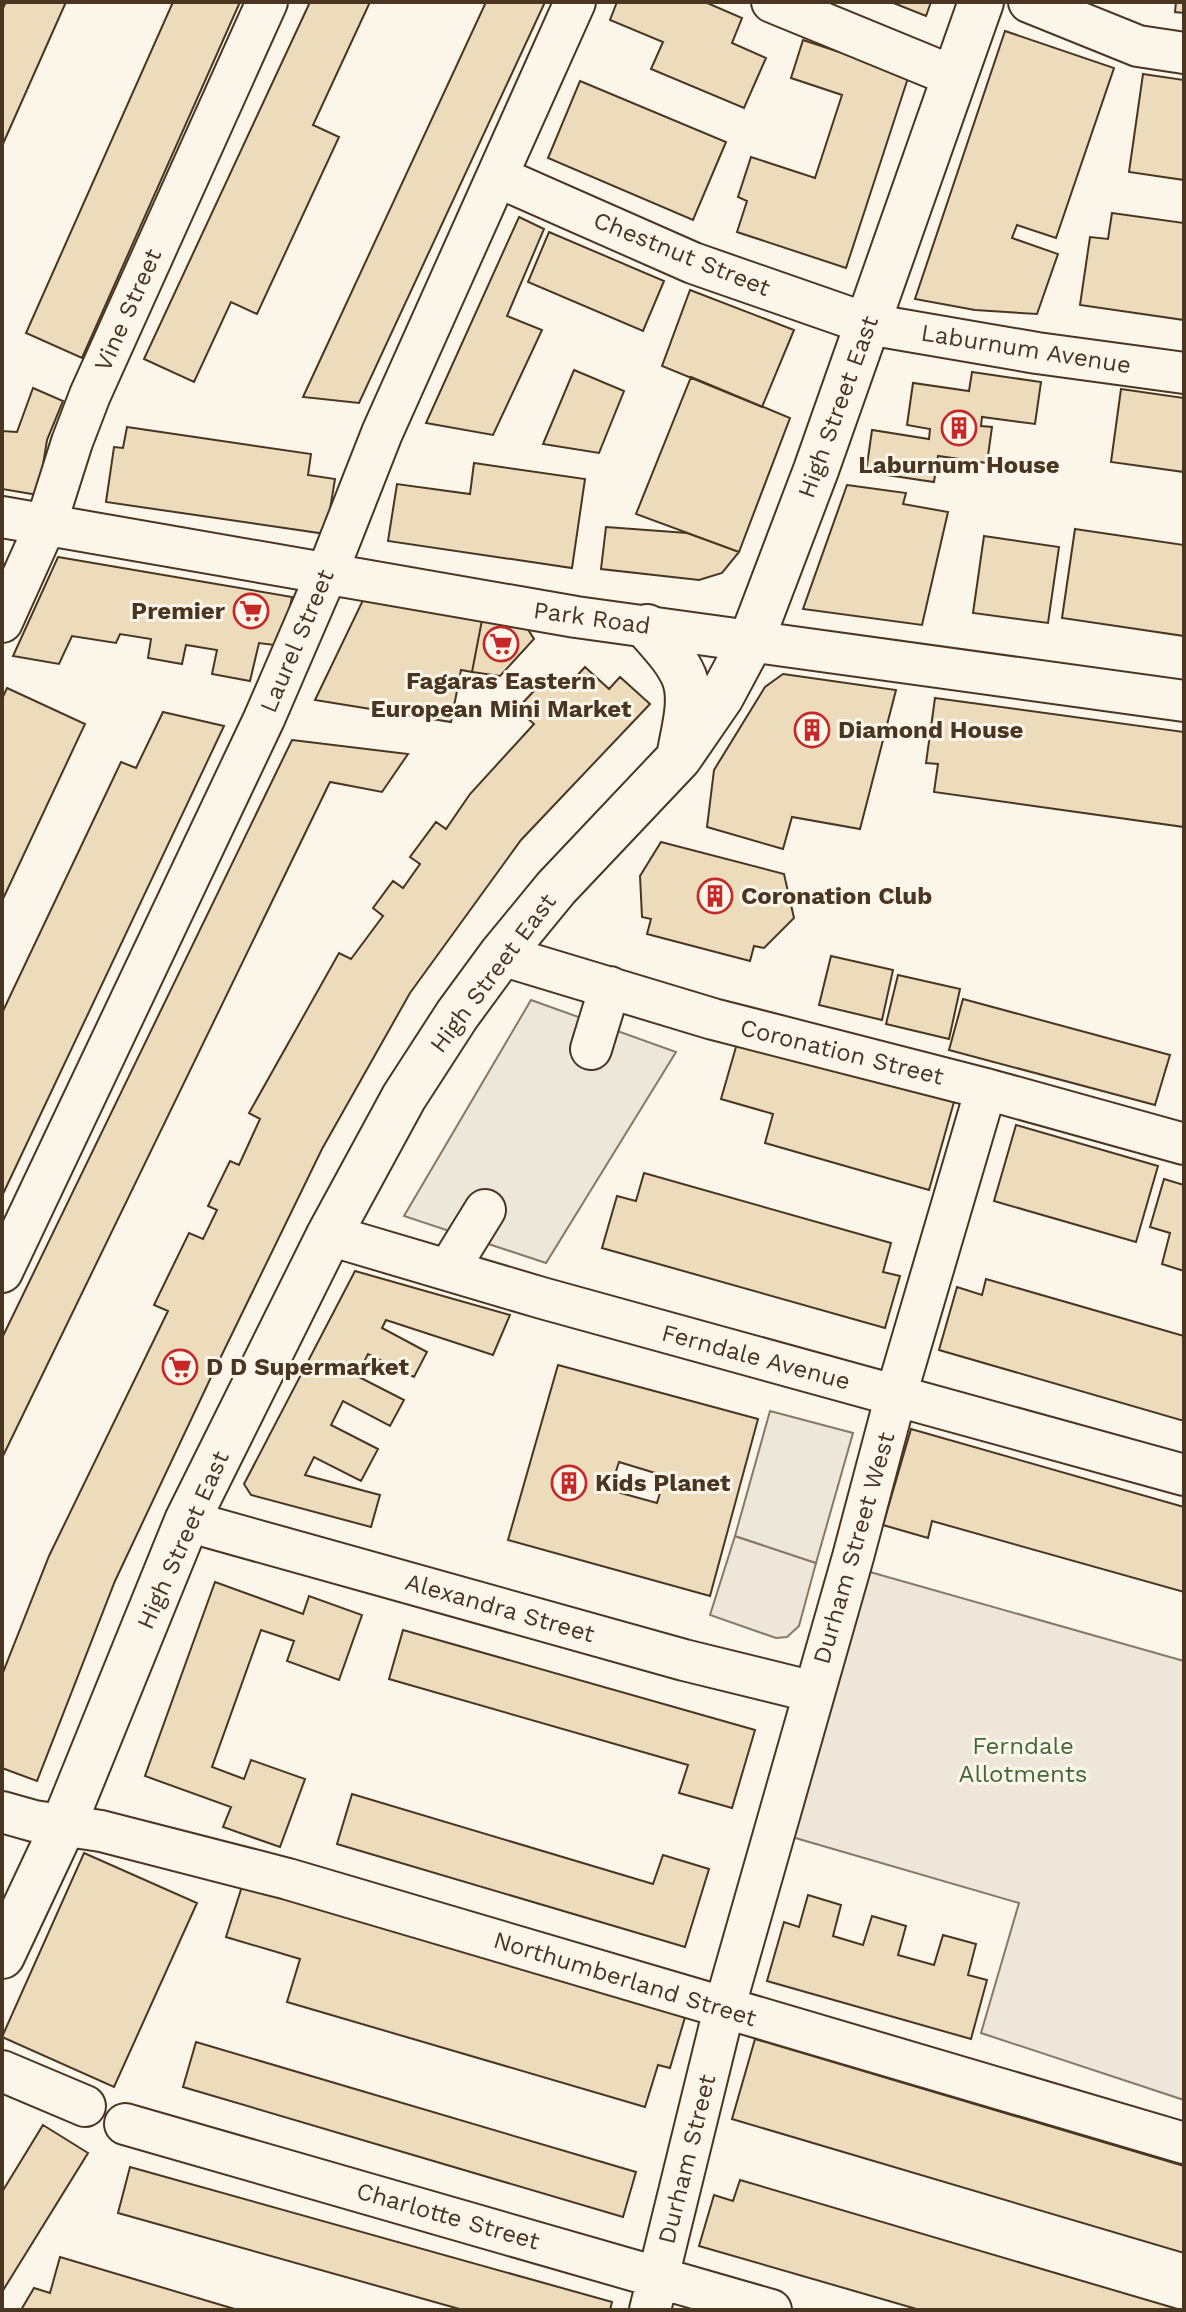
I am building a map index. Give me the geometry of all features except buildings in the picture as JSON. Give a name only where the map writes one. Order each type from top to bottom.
[{"type":"main road","name":"High Street East","points":[[2,1956],[63,1826],[187,1521],[329,1235],[404,1097],[457,1015],[501,955],[556,888],[679,758],[721,697],[751,641],[816,470],[981,2]]},
{"type":"main road","points":[[647,627],[685,678],[687,711],[679,758]]},
{"type":"street","name":"Vine Street","points":[[2,622],[46,524],[90,395],[267,2]]},
{"type":"street","name":"Laurel Street","points":[[2,1272],[264,719],[327,573],[382,433],[575,2]]},
{"type":"street","points":[[772,2],[955,77]]},
{"type":"street","points":[[1029,2],[1138,46],[1184,53]]},
{"type":"street","name":"Chestnut Street","points":[[498,177],[693,263],[868,324]]},
{"type":"street","name":"Laburnum Avenue","points":[[868,324],[1037,353],[1184,373]]},
{"type":"street","name":"Park Road","points":[[2,517],[576,617],[1184,701]]},
{"type":"street","name":"Coronation Street","points":[[501,955],[713,1019],[1184,1144]]},
{"type":"street","points":[[591,1049],[610,987]]},
{"type":"street","name":"Durham Street West","points":[[724,2009],[896,1395],[986,1089]]},
{"type":"street","points":[[448,1270],[485,1210]]},
{"type":"street","name":"Ferndale Avenue","points":[[329,1235],[542,1298],[1184,1475]]},
{"type":"street","name":"Alexandra Street","points":[[187,1521],[684,1660],[814,1692]]},
{"type":"street","name":"Northumberland Street","points":[[2,1812],[34,1821],[101,1831],[288,1879],[1184,2143]]},
{"type":"street","name":"Durham Street","points":[[654,2293],[724,2009]]},
{"type":"street","points":[[2,2071],[85,2106]]},
{"type":"street","name":"Charlotte Street","points":[[125,2124],[654,2293],[771,2310]]},
{"type":"green space","points":[[735,1536],[816,1563],[799,1626],[787,1637],[776,1638],[710,1615]]},
{"type":"green space","name":"Ferndale Allotments","points":[[870,1572],[1184,1661],[1184,2100],[981,2033],[1019,1903],[792,1837]]},
{"type":"shaded area","points":[[531,1000],[676,1052],[546,1263],[404,1216]]},
{"type":"shaded area","points":[[770,1411],[853,1433],[816,1563],[735,1536]]},
{"type":"place","name":"Laburnum House","points":[[959,428]]},
{"type":"place","name":"Premier","points":[[251,611]]},
{"type":"place","name":"Fagaras Eastern European Mini Market","points":[[501,644]]},
{"type":"place","name":"Diamond House","points":[[812,730]]},
{"type":"place","name":"Coronation Club","points":[[715,896]]},
{"type":"place","name":"D D Supermarket","points":[[180,1367]]},
{"type":"place","name":"Kids Planet","points":[[569,1483]]}]
